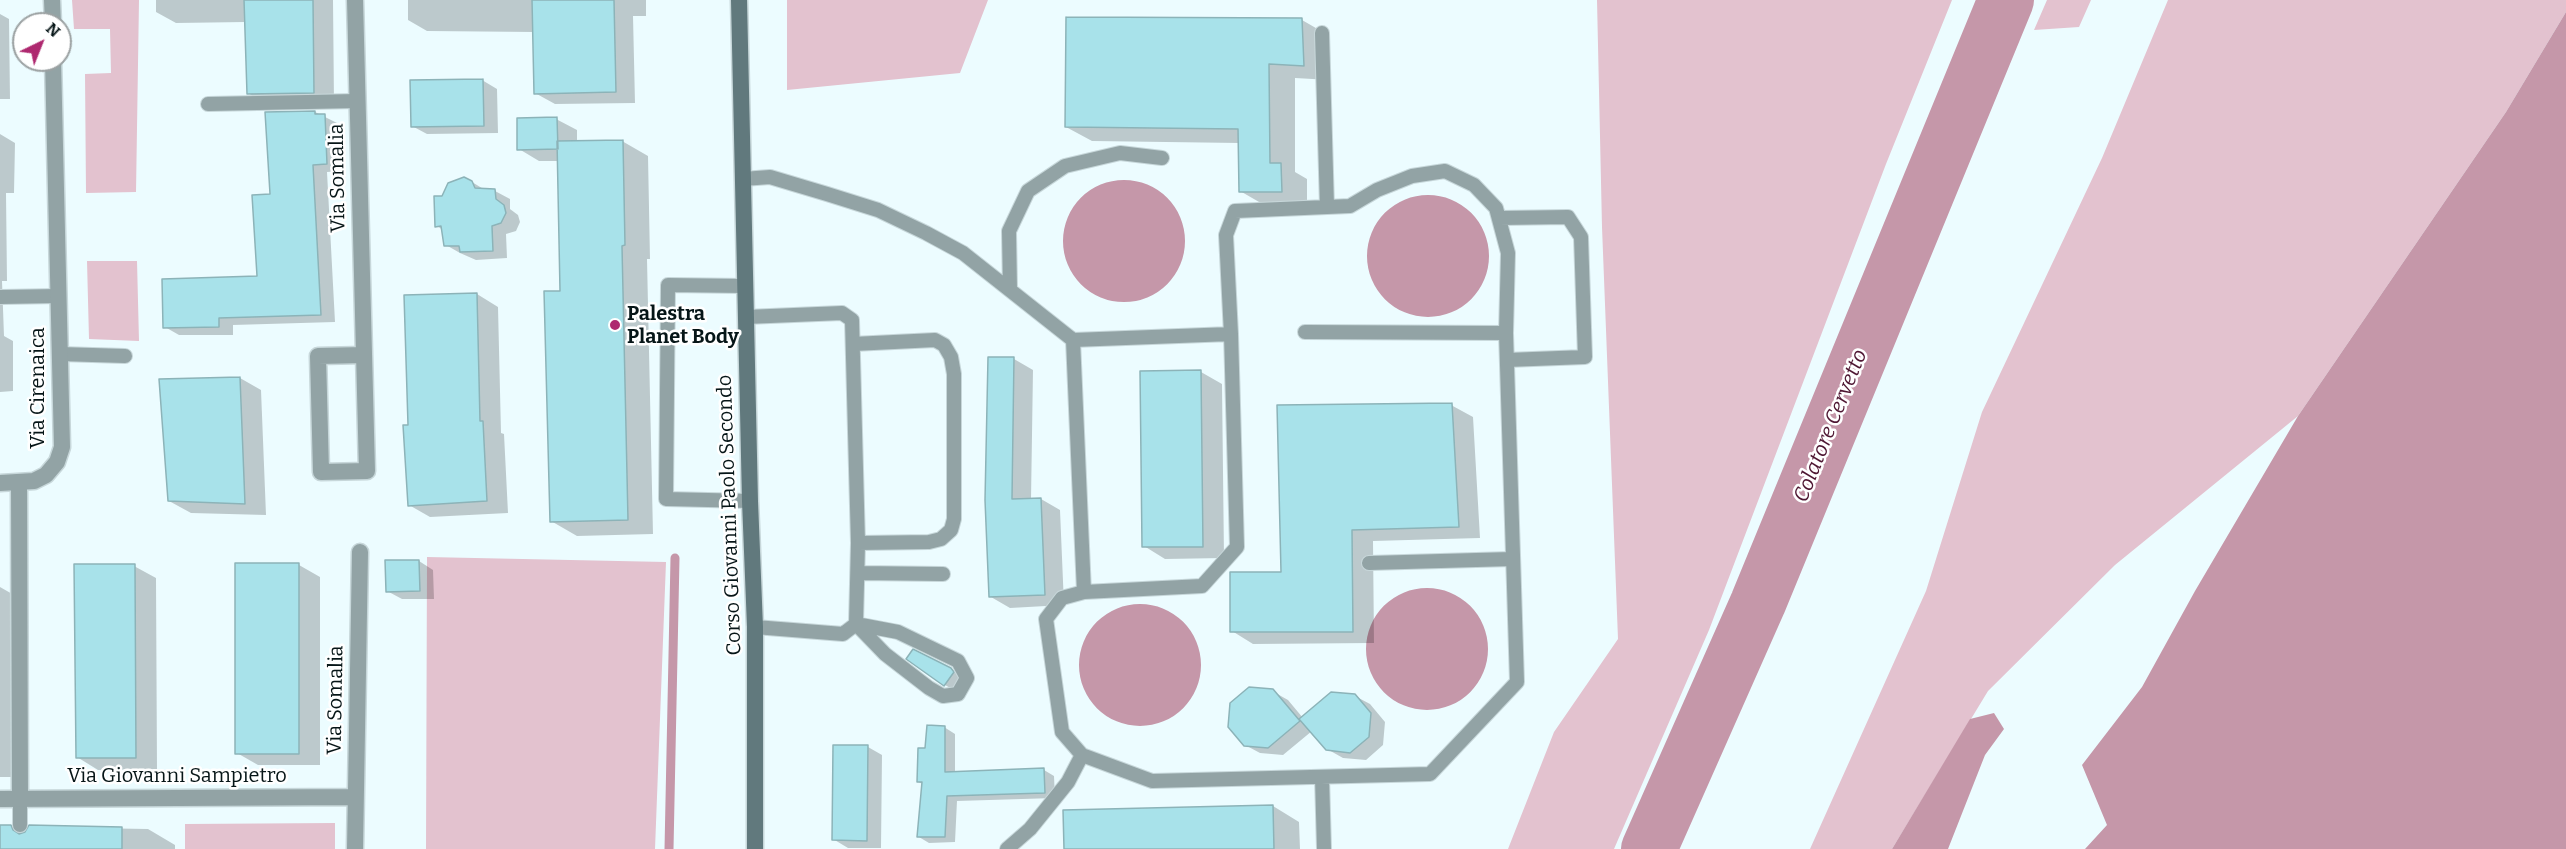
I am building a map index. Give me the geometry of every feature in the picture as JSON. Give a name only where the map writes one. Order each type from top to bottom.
[{"type":"main road","name":"Corso Giovanni Paolo Secondo","points":[[739,0],[755,627],[755,849]]},
{"type":"street","name":"Via Somalia","points":[[355,0],[367,471],[321,472],[318,356],[364,355]]},
{"type":"street","name":"Via Cirenaica","points":[[0,483],[34,481],[46,475],[57,462],[62,447],[53,72]]},
{"type":"street","points":[[19,482],[20,799]]},
{"type":"street","name":"Via Somalia","points":[[355,849],[360,552]]},
{"type":"street","name":"Via Giovanni Sampietro","points":[[0,799],[355,797]]},
{"type":"lane","points":[[1322,33],[1327,207]]},
{"type":"lane","points":[[208,104],[357,101]]},
{"type":"lane","points":[[1010,290],[1009,231],[1028,191],[1065,166],[1120,153],[1162,158]]},
{"type":"lane","points":[[1445,171],[1474,185],[1496,208],[1508,253],[1506,333],[1517,682],[1430,774],[1152,781],[1082,755],[1062,732],[1046,619],[1062,598],[1084,592],[1202,586],[1237,547],[1226,235],[1235,211],[1327,207],[1350,206],[1377,190],[1412,176],[1445,171]]},
{"type":"lane","points":[[743,179],[770,177],[878,210],[963,253],[1073,340],[1231,334]]},
{"type":"lane","points":[[1499,218],[1568,217],[1581,237],[1585,357],[1507,360]]},
{"type":"lane","points":[[745,286],[668,285],[666,499],[750,501]]},
{"type":"lane","points":[[0,297],[59,296]]},
{"type":"lane","points":[[746,317],[842,313],[852,320],[858,543],[856,624],[885,654],[928,688],[943,696],[958,694],[967,678],[958,661],[898,632],[856,624],[843,634],[755,627]]},
{"type":"lane","points":[[1305,332],[1506,333]]},
{"type":"lane","points":[[853,344],[935,340],[944,345],[951,357],[954,374],[954,511],[951,530],[941,539],[930,542],[858,543]]},
{"type":"lane","points":[[1073,340],[1084,592]]},
{"type":"lane","points":[[60,354],[125,356]]},
{"type":"lane","points":[[1369,563],[1512,559]]},
{"type":"lane","points":[[858,573],[943,573]]},
{"type":"lane","points":[[1007,849],[1030,829],[1068,782],[1082,755]]},
{"type":"lane","points":[[1322,777],[1324,849]]},
{"type":"lane","points":[[20,799],[20,825]]},
{"type":"shaded area","points":[[72,0],[139,0],[136,192],[86,193],[85,74],[111,73],[110,29],[74,29]]},
{"type":"shaded area","points":[[787,0],[988,0],[960,73],[787,90]]},
{"type":"shaded area","points":[[1597,0],[1952,0],[1886,164],[1709,630],[1614,849],[1508,849],[1554,732],[1618,639],[1602,227]]},
{"type":"shaded area","points":[[2047,0],[2091,0],[2079,27],[2034,30]]},
{"type":"shaded area","points":[[2168,0],[2566,0],[2566,12],[2506,112],[2298,416],[2115,565],[1988,691],[1892,849],[1810,849],[1926,591],[1982,412],[2102,158]]},
{"type":"shaded area","points":[[2566,12],[2566,849],[2085,849],[2107,825],[2082,765],[2142,687],[2195,591],[2298,416],[2506,112]]},
{"type":"shaded area","points":[[1124,180],[1147,185],[1158,190],[1167,198],[1175,207],[1180,218],[1185,241],[1180,264],[1175,275],[1167,284],[1158,292],[1147,297],[1124,302],[1101,297],[1090,292],[1081,284],[1073,275],[1068,264],[1063,241],[1068,218],[1073,207],[1081,198],[1090,190],[1101,185]]},
{"type":"shaded area","points":[[1428,195],[1451,200],[1462,205],[1471,213],[1479,222],[1484,233],[1489,256],[1484,279],[1479,290],[1471,299],[1462,307],[1451,312],[1428,317],[1405,312],[1394,307],[1385,299],[1377,290],[1372,279],[1367,256],[1372,233],[1377,222],[1385,213],[1394,205],[1405,200]]},
{"type":"shaded area","points":[[87,261],[137,261],[139,341],[89,339]]},
{"type":"shaded area","points":[[427,557],[666,562],[655,849],[426,849]]},
{"type":"shaded area","points":[[1427,588],[1450,593],[1461,598],[1470,606],[1478,615],[1483,626],[1488,649],[1483,672],[1478,683],[1470,692],[1461,700],[1450,705],[1427,710],[1404,705],[1393,700],[1384,692],[1376,683],[1371,672],[1366,649],[1371,626],[1376,615],[1384,606],[1393,598],[1404,593]]},
{"type":"shaded area","points":[[1140,604],[1163,609],[1174,614],[1183,622],[1191,631],[1196,642],[1201,665],[1196,688],[1191,699],[1183,708],[1174,716],[1163,721],[1140,726],[1117,721],[1106,716],[1097,708],[1089,699],[1084,688],[1079,665],[1084,642],[1089,631],[1097,622],[1106,614],[1117,609]]},
{"type":"shaded area","points":[[1994,713],[2004,729],[1985,755],[1948,849],[1892,849],[1970,719]]},
{"type":"shaded area","points":[[335,823],[335,849],[185,849],[185,824]]},
{"type":"building","points":[[244,0],[313,0],[314,93],[247,94]]},
{"type":"building","points":[[532,0],[614,0],[616,92],[534,94]]},
{"type":"building","points":[[1066,17],[1302,18],[1304,66],[1269,64],[1270,163],[1281,163],[1282,192],[1239,192],[1238,129],[1065,127]]},
{"type":"building","points":[[483,79],[484,126],[411,127],[410,80]]},
{"type":"building","points":[[315,111],[315,114],[325,114],[327,164],[313,165],[321,315],[219,318],[219,327],[163,328],[162,279],[257,276],[252,195],[270,194],[265,112]]},
{"type":"building","points":[[557,117],[558,149],[517,150],[517,118]]},
{"type":"building","points":[[623,140],[625,245],[622,246],[628,520],[550,522],[544,291],[560,291],[557,141]]},
{"type":"building","points":[[464,177],[472,181],[475,188],[495,189],[496,199],[504,205],[506,213],[501,223],[492,226],[493,251],[460,252],[459,246],[444,246],[441,226],[435,227],[434,196],[442,196],[448,183]]},
{"type":"building","points":[[477,293],[480,421],[483,421],[487,501],[408,506],[403,425],[408,425],[404,295]]},
{"type":"building","points":[[988,357],[1014,357],[1012,499],[1041,498],[1045,595],[989,597],[985,500]]},
{"type":"building","points":[[1201,370],[1203,547],[1142,547],[1140,371]]},
{"type":"building","points":[[240,377],[245,504],[168,501],[159,379]]},
{"type":"building","points":[[1452,403],[1459,527],[1352,530],[1353,632],[1230,632],[1230,572],[1281,572],[1277,405]]},
{"type":"building","points":[[385,560],[419,560],[420,591],[386,592]]},
{"type":"building","points":[[235,563],[299,563],[299,754],[235,754]]},
{"type":"building","points":[[74,564],[135,564],[136,758],[76,758]]},
{"type":"building","points":[[913,649],[951,668],[954,672],[944,686],[906,659]]},
{"type":"building","points":[[1249,687],[1273,689],[1300,721],[1268,748],[1244,746],[1228,727],[1230,703]]},
{"type":"building","points":[[1331,692],[1355,694],[1371,713],[1369,737],[1350,753],[1326,750],[1299,719]]},
{"type":"building","points":[[927,725],[945,726],[945,772],[1044,768],[1045,793],[947,796],[945,837],[917,837],[922,782],[917,782],[918,748],[925,748]]},
{"type":"building","points":[[833,745],[868,745],[867,841],[832,840]]},
{"type":"building","points":[[1273,805],[1274,849],[1064,849],[1063,810]]},
{"type":"building","points":[[0,825],[11,825],[13,830],[19,834],[25,832],[29,825],[122,827],[122,849],[0,849]]},
{"type":"waterway","name":"Colatore Cervetto","points":[[1649,849],[1758,603],[2006,0]]},
{"type":"waterway","points":[[669,849],[675,558]]},
{"type":"place","name":"Palestra Planet Body","points":[[615,325]]}]
